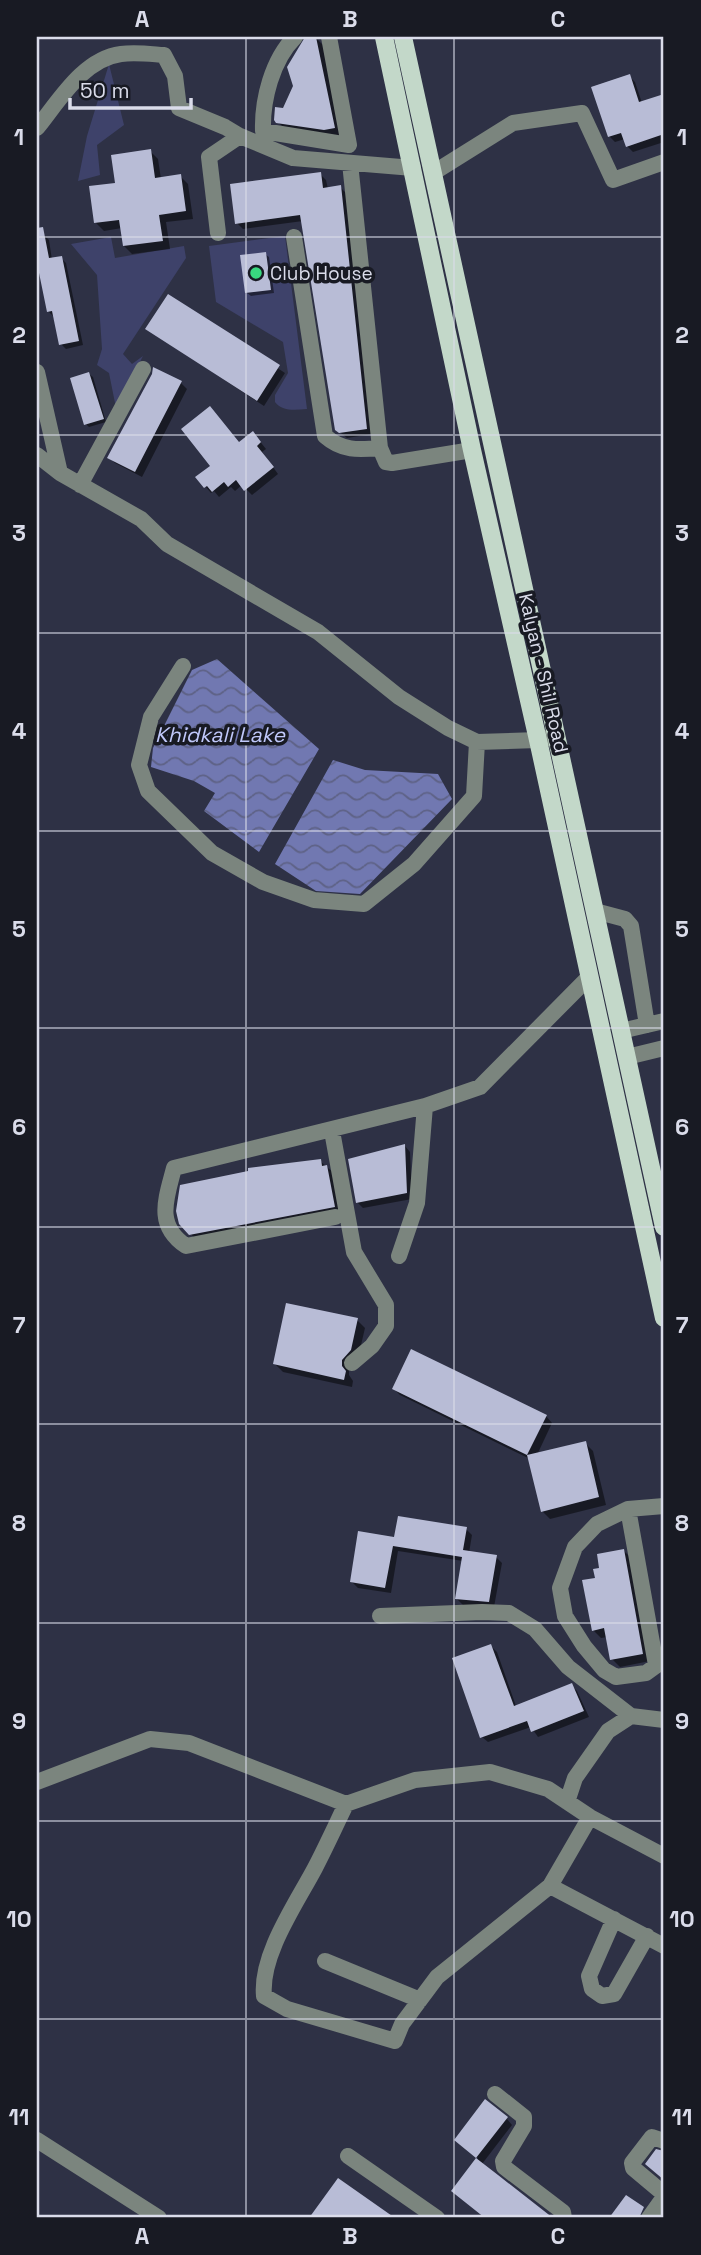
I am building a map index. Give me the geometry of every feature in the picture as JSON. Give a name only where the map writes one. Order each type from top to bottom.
[{"type":"main road","name":"Kalyan - Shil Road","points":[[384,37],[472,450],[664,1318]]},
{"type":"main road","name":"Kalyan - Shil Road","points":[[403,37],[664,1227]]},
{"type":"street","points":[[295,37],[277,65],[265,97],[262,112],[263,131],[349,145],[329,37]]},
{"type":"street","points":[[37,128],[81,75],[100,61],[119,54],[164,55],[175,75],[179,108],[240,136],[293,158],[413,168]]},
{"type":"street","points":[[433,173],[513,123],[582,113],[613,180],[664,162]]},
{"type":"street","points":[[218,233],[209,157],[240,136]]},
{"type":"street","points":[[350,163],[380,448],[386,462],[392,463],[472,450]]},
{"type":"street","points":[[294,237],[325,436],[341,447],[354,450],[380,448]]},
{"type":"street","points":[[80,485],[144,369]]},
{"type":"street","points":[[37,372],[60,473]]},
{"type":"street","points":[[37,455],[60,473],[141,519],[167,544],[318,632],[399,696],[448,728],[477,742],[538,740],[557,736]]},
{"type":"street","points":[[183,666],[151,717],[139,765],[148,791],[212,853],[263,882],[314,900],[364,904],[414,864],[474,796],[477,742]]},
{"type":"street","points":[[595,911],[625,919],[631,926],[647,1025]]},
{"type":"street","points":[[335,1217],[186,1246],[173,1237],[163,1211],[174,1168],[332,1131],[425,1106],[480,1087],[590,976]]},
{"type":"street","points":[[621,1031],[664,1021]]},
{"type":"street","points":[[627,1057],[664,1048]]},
{"type":"street","points":[[399,1256],[417,1203],[425,1106]]},
{"type":"street","points":[[332,1131],[354,1252],[386,1304],[386,1326],[372,1346],[352,1363]]},
{"type":"street","points":[[628,1509],[660,1663],[646,1673],[616,1677],[604,1670],[584,1646],[565,1616],[561,1588],[575,1547],[597,1524],[628,1509],[664,1506]]},
{"type":"street","points":[[380,1616],[509,1613],[535,1629],[568,1667],[631,1716],[664,1720]]},
{"type":"street","points":[[568,1802],[575,1778],[608,1731],[631,1716]]},
{"type":"street","points":[[37,1782],[150,1739],[189,1743],[346,1804],[415,1780],[490,1772],[548,1789],[590,1817],[664,1856]]},
{"type":"street","points":[[346,1804],[276,1941],[263,1984],[264,1996],[287,2009],[395,2041],[402,2024],[437,1977],[550,1886],[590,1817]]},
{"type":"street","points":[[550,1886],[664,1946]]},
{"type":"street","points":[[614,1919],[589,1976],[592,1989],[602,1996],[614,1994],[647,1936]]},
{"type":"street","points":[[325,1961],[419,2000]]},
{"type":"street","points":[[495,2094],[524,2117],[524,2126],[503,2161],[504,2167],[563,2212],[564,2218]]},
{"type":"street","points":[[649,2218],[664,2195],[633,2168],[632,2163],[652,2137],[664,2141]]},
{"type":"street","points":[[37,2140],[159,2218]]},
{"type":"street","points":[[348,2156],[437,2218]]},
{"type":"shaded area","points":[[109,64],[124,125],[97,145],[100,175],[78,181],[87,136]]},
{"type":"shaded area","points":[[285,236],[307,409],[285,409],[275,402],[275,395],[288,373],[283,342],[216,302],[209,246]]},
{"type":"shaded area","points":[[111,237],[115,258],[184,246],[186,258],[123,354],[132,364],[143,356],[116,408],[109,373],[97,365],[102,349],[97,275],[71,244]]},
{"type":"water","name":"Khidkali Lake","points":[[217,659],[319,749],[259,852],[204,811],[215,793],[194,781],[151,767],[153,748],[192,670]]},
{"type":"water","name":"Khidkali Lake","points":[[333,760],[365,770],[438,774],[452,799],[360,894],[316,891],[275,864]]},
{"type":"building","points":[[305,37],[316,37],[335,128],[324,130],[276,123],[274,120],[275,107],[283,108],[293,86],[287,67]]},
{"type":"building","points":[[630,74],[639,102],[664,94],[664,134],[626,147],[621,133],[608,137],[591,87]]},
{"type":"building","points":[[151,149],[155,178],[181,174],[186,211],[159,215],[163,241],[123,246],[119,220],[94,223],[89,186],[115,183],[111,155]]},
{"type":"building","points":[[321,172],[323,188],[341,185],[367,429],[339,433],[335,430],[300,215],[235,224],[230,184]]},
{"type":"building","points":[[43,227],[49,258],[62,256],[79,341],[59,345],[52,311],[47,312],[37,263],[37,228]]},
{"type":"building","name":"Club House","points":[[266,252],[271,290],[245,293],[240,255]]},
{"type":"building","points":[[168,294],[280,365],[257,401],[145,329]]},
{"type":"building","points":[[153,367],[182,381],[135,472],[107,458],[152,374]]},
{"type":"building","points":[[89,372],[104,419],[84,425],[70,378]]},
{"type":"building","points":[[210,406],[239,442],[253,431],[261,442],[257,446],[274,467],[244,491],[236,480],[228,487],[224,482],[212,492],[207,486],[204,488],[195,477],[210,466],[181,429]]},
{"type":"building","points":[[405,1144],[407,1193],[356,1203],[348,1159]]},
{"type":"building","points":[[321,1159],[322,1166],[327,1165],[335,1207],[189,1235],[179,1224],[176,1211],[180,1185],[248,1171],[248,1168]]},
{"type":"building","points":[[286,1303],[358,1318],[351,1350],[342,1360],[346,1371],[344,1380],[273,1364]]},
{"type":"building","points":[[411,1349],[547,1415],[527,1455],[392,1389]]},
{"type":"building","points":[[586,1441],[599,1497],[541,1512],[527,1455]]},
{"type":"building","points":[[398,1516],[467,1527],[463,1550],[497,1555],[489,1602],[455,1599],[462,1557],[393,1546],[385,1588],[350,1582],[358,1531],[394,1537]]},
{"type":"building","points":[[624,1549],[643,1654],[610,1660],[604,1628],[592,1631],[582,1580],[595,1578],[593,1569],[599,1568],[597,1554]]},
{"type":"building","points":[[491,1644],[514,1706],[572,1683],[584,1711],[531,1732],[527,1721],[480,1738],[452,1658]]},
{"type":"building","points":[[485,2099],[508,2117],[476,2158],[454,2140]]},
{"type":"building","points":[[656,2149],[664,2151],[664,2180],[645,2164]]},
{"type":"building","points":[[476,2158],[553,2218],[485,2218],[451,2191]]},
{"type":"building","points":[[338,2178],[395,2218],[309,2218]]},
{"type":"building","points":[[626,2195],[644,2207],[639,2218],[609,2218]]},
{"type":"place","name":"Club House","points":[[256,273]]}]
